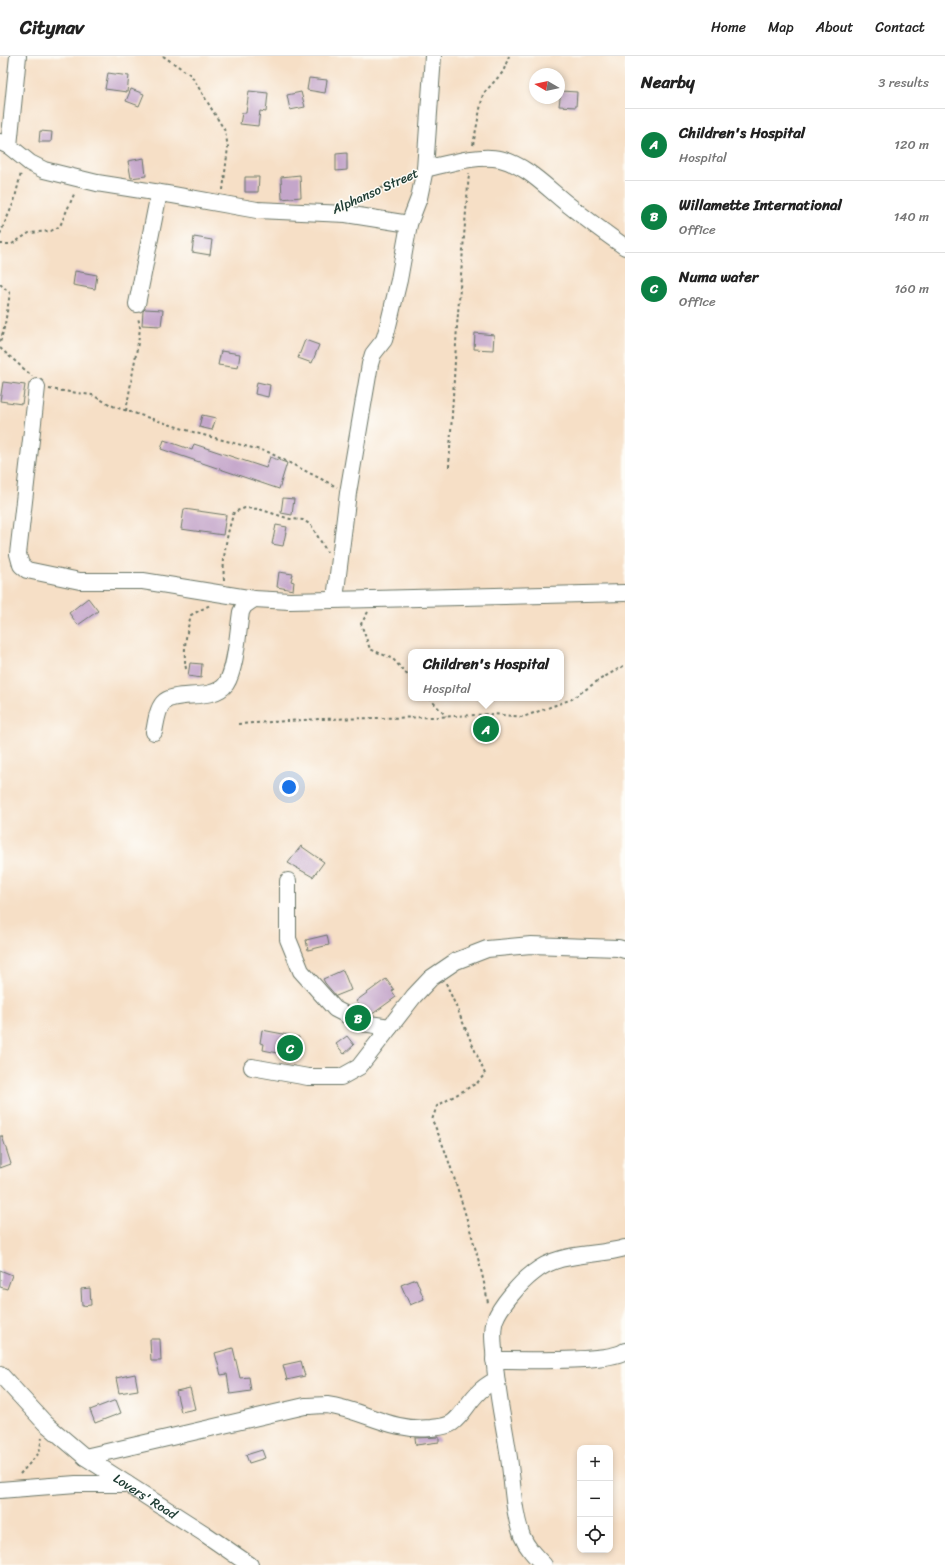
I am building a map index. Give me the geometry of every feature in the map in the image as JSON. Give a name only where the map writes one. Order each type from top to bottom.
[{"type":"street","points":[[9,148],[18,56]]},
{"type":"street","points":[[335,599],[348,493],[370,364],[373,354],[384,340],[387,330],[399,280],[409,224],[419,198],[425,169],[433,56]]},
{"type":"street","name":"Alphanso Street","points":[[9,148],[30,163],[44,170],[80,180],[272,211],[328,213],[379,218],[409,224]]},
{"type":"street","name":"Alphanso Street","points":[[425,169],[486,157],[500,159],[514,164],[532,175],[593,224],[625,247]]},
{"type":"street","points":[[137,304],[159,193]]},
{"type":"street","points":[[37,387],[18,554],[21,565],[28,570],[80,581],[143,581],[254,599],[290,601],[625,592]]},
{"type":"street","points":[[154,732],[160,709],[164,702],[173,698],[202,695],[216,691],[226,683],[232,672],[241,612],[244,606],[254,599]]},
{"type":"street","points":[[288,881],[288,939],[301,971],[335,1009],[362,1023],[390,1027]]},
{"type":"street","points":[[252,1067],[308,1077],[341,1077],[359,1067],[431,978],[456,961],[486,949],[531,945],[618,948],[625,950]]},
{"type":"street","points":[[544,1565],[530,1550],[522,1536],[517,1516],[496,1380],[493,1331],[495,1319],[518,1287],[532,1273],[544,1265],[560,1258],[615,1251],[625,1248]]},
{"type":"street","points":[[494,1360],[575,1360],[614,1356],[625,1351]]},
{"type":"street","name":"Lovers' Road","points":[[0,1374],[45,1423],[85,1457],[205,1534],[250,1565]]},
{"type":"street","points":[[85,1457],[305,1406],[326,1405],[353,1412],[393,1426],[408,1429],[443,1427],[453,1422],[485,1386],[496,1380]]},
{"type":"street","points":[[1,1490],[76,1484],[127,1484]]},
{"type":"path","points":[[164,56],[191,76],[225,131],[228,147],[220,203]]},
{"type":"path","points":[[449,467],[457,326],[470,159],[483,94],[503,72],[509,56]]},
{"type":"path","points":[[0,234],[14,202],[22,172],[9,148]]},
{"type":"path","name":"Alphanso Street","points":[[349,203],[425,169]]},
{"type":"path","points":[[0,244],[12,244],[29,233],[52,231],[60,226],[80,180]]},
{"type":"path","points":[[0,284],[10,293],[0,343]]},
{"type":"path","points":[[126,410],[139,332],[137,304]]},
{"type":"path","points":[[0,348],[32,375],[37,387],[92,395],[115,407],[196,433],[268,452],[348,493]]},
{"type":"path","points":[[186,669],[184,655],[185,636],[191,615],[226,595],[223,580],[224,558],[234,512],[245,508],[259,509],[290,519],[303,520],[311,525],[338,570]]},
{"type":"path","points":[[377,598],[361,624],[370,649],[393,660],[408,676]]},
{"type":"path","points":[[238,724],[320,719],[493,714],[523,717],[572,699],[599,680],[625,665]]},
{"type":"path","points":[[432,701],[446,716]]},
{"type":"path","points":[[441,971],[485,1074],[477,1082],[437,1106],[432,1120],[444,1145],[470,1227],[483,1276],[489,1307]]},
{"type":"path","points":[[19,1475],[39,1453],[45,1423]]},
{"type":"building","points":[[108,73],[129,76],[127,92],[105,89]]},
{"type":"building","points":[[309,78],[327,80],[325,93],[307,90]]},
{"type":"building","points":[[131,89],[144,94],[139,106],[126,101]]},
{"type":"building","points":[[249,91],[268,93],[266,112],[260,111],[258,126],[240,124],[242,113],[246,113]]},
{"type":"building","points":[[565,91],[577,92],[576,107],[559,106],[559,104],[565,104]]},
{"type":"building","points":[[301,92],[305,107],[290,110],[287,95]]},
{"type":"building","points":[[40,131],[52,132],[51,142],[39,142]]},
{"type":"building","points":[[347,153],[347,170],[336,171],[336,154]]},
{"type":"building","points":[[144,158],[146,176],[131,178],[128,161]]},
{"type":"building","points":[[300,175],[301,197],[282,199],[281,177]]},
{"type":"building","points":[[245,177],[259,177],[258,192],[245,192]]},
{"type":"building","points":[[194,237],[212,240],[210,255],[192,252]]},
{"type":"building","points":[[75,271],[97,275],[95,289],[73,285]]},
{"type":"building","points":[[145,309],[163,310],[161,326],[142,325],[143,311]]},
{"type":"building","points":[[475,333],[494,335],[493,350],[474,349]]},
{"type":"building","points":[[305,340],[319,345],[312,363],[298,358]]},
{"type":"building","points":[[221,351],[240,354],[238,368],[218,365]]},
{"type":"building","points":[[3,382],[25,385],[22,404],[0,401]]},
{"type":"building","points":[[257,382],[270,385],[268,397],[255,394]]},
{"type":"building","points":[[202,415],[216,418],[212,430],[199,427]]},
{"type":"building","points":[[164,440],[192,450],[194,444],[266,468],[270,457],[287,463],[279,489],[161,449]]},
{"type":"building","points":[[283,498],[294,499],[292,515],[281,513]]},
{"type":"building","points":[[184,509],[226,515],[223,535],[181,529]]},
{"type":"building","points":[[276,525],[287,527],[283,546],[272,544]]},
{"type":"building","points":[[279,572],[293,574],[291,581],[294,582],[293,590],[277,587]]},
{"type":"building","points":[[88,598],[98,611],[78,625],[69,613]]},
{"type":"building","points":[[190,663],[202,664],[201,678],[188,676]]},
{"type":"building","points":[[301,846],[324,862],[313,877],[288,863]]},
{"type":"building","points":[[327,935],[329,945],[308,950],[306,940]]},
{"type":"building","points":[[343,970],[351,990],[336,996],[323,979]]},
{"type":"building","points":[[386,979],[394,990],[392,991],[396,997],[371,1015],[367,1010],[364,1012],[356,1001]]},
{"type":"building","points":[[262,1030],[299,1037],[297,1050],[294,1049],[293,1056],[263,1050],[264,1044],[260,1043]]},
{"type":"building","points":[[347,1036],[354,1045],[344,1054],[336,1044]]},
{"type":"building","points":[[0,1136],[2,1136],[11,1164],[0,1168]]},
{"type":"building","points":[[0,1270],[12,1275],[7,1289],[0,1287]]},
{"type":"building","points":[[416,1279],[424,1299],[410,1305],[401,1285]]},
{"type":"building","points":[[90,1288],[91,1305],[82,1306],[81,1289]]},
{"type":"building","points":[[150,1339],[160,1339],[161,1361],[151,1361]]},
{"type":"building","points":[[233,1348],[240,1378],[249,1377],[251,1391],[230,1394],[227,1374],[221,1375],[215,1353]]},
{"type":"building","points":[[301,1361],[305,1376],[287,1380],[283,1365]]},
{"type":"building","points":[[135,1374],[138,1390],[119,1393],[116,1378]]},
{"type":"building","points":[[190,1388],[195,1409],[181,1412],[176,1391]]},
{"type":"building","points":[[116,1400],[121,1413],[95,1423],[90,1410]]},
{"type":"building","points":[[439,1437],[439,1442],[416,1445],[415,1438]]},
{"type":"building","points":[[262,1450],[265,1458],[249,1463],[246,1455]]},
{"type":"place","name":"Children's Hospital","points":[[486,729]]},
{"type":"place","name":"Willamette International","points":[[358,1018]]},
{"type":"place","name":"Numa water","points":[[290,1048]]}]
